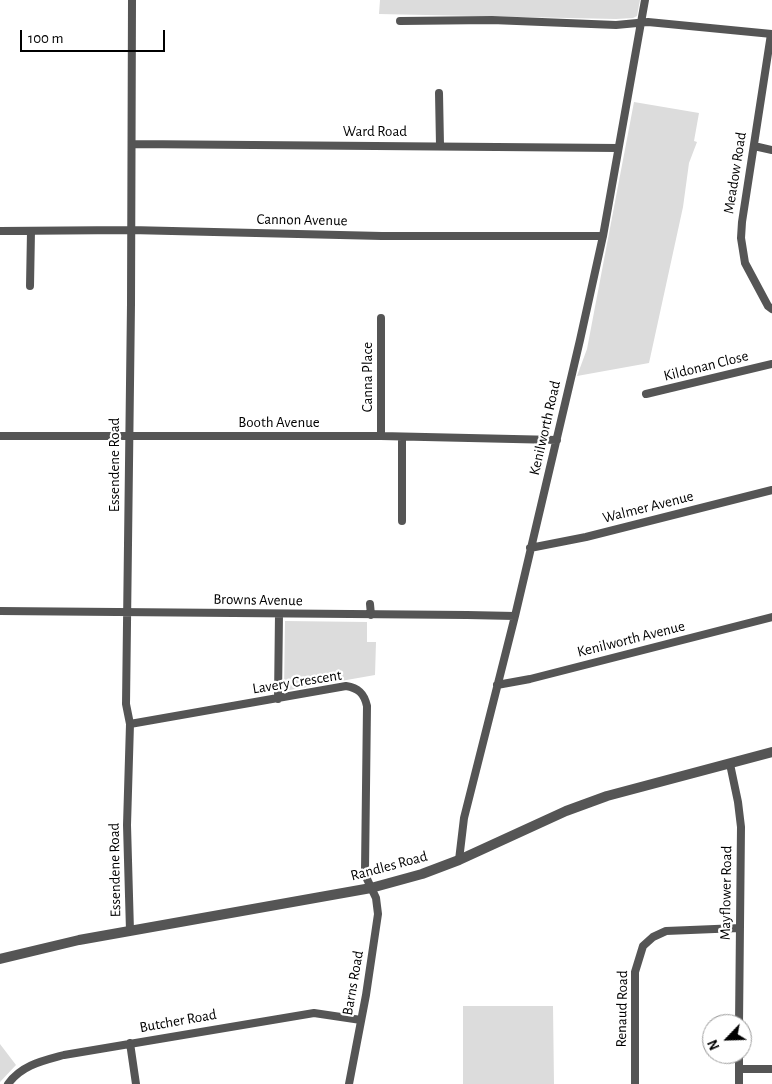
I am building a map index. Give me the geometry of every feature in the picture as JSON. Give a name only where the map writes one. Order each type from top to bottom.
[{"type":"street","name":"Essendene Road","points":[[130,931],[127,826],[130,724],[126,704],[126,612],[132,0]]},
{"type":"street","name":"Kenilworth Road","points":[[459,860],[464,818],[557,440],[602,236],[645,0]]},
{"type":"street","points":[[400,21],[492,20],[616,25],[648,22],[771,34]]},
{"type":"street","name":"Meadow Road","points":[[771,34],[741,238],[745,263],[768,306],[772,309]]},
{"type":"street","points":[[439,93],[440,145]]},
{"type":"street","name":"Ward Road","points":[[132,144],[440,145],[618,148]]},
{"type":"street","points":[[754,146],[772,150]]},
{"type":"street","name":"Cannon Avenue","points":[[0,231],[130,230],[382,236],[602,236]]},
{"type":"street","points":[[30,286],[31,231]]},
{"type":"street","name":"Canna Place","points":[[381,318],[381,436]]},
{"type":"street","name":"Kildonan Close","points":[[646,394],[772,364]]},
{"type":"street","name":"Booth Avenue","points":[[0,436],[381,436],[557,440]]},
{"type":"street","points":[[402,437],[402,521]]},
{"type":"street","name":"Walmer Avenue","points":[[530,548],[586,537],[772,490]]},
{"type":"street","points":[[370,604],[371,615]]},
{"type":"street","name":"Browns Avenue","points":[[0,611],[515,616]]},
{"type":"street","points":[[278,614],[278,699]]},
{"type":"street","name":"Kenilworth Avenue","points":[[497,685],[530,679],[772,617]]},
{"type":"street","name":"Lavery Crescent","points":[[130,724],[346,686],[355,688],[365,698],[368,706],[365,870],[371,888]]},
{"type":"street","name":"Randles Road","points":[[0,959],[62,943],[371,888],[422,874],[459,860],[566,811],[607,796],[772,752]]},
{"type":"street","name":"Mayflower Road","points":[[730,764],[741,827],[739,1014]]},
{"type":"street","name":"Barns Road","points":[[348,1084],[361,1020],[378,914],[376,898],[371,888]]},
{"type":"street","name":"Renaud Road","points":[[635,1084],[635,972],[643,946],[653,937],[666,930],[739,928]]},
{"type":"street","name":"Butcher Road","points":[[8,1084],[17,1073],[35,1062],[130,1043],[314,1013],[361,1020]]},
{"type":"street","points":[[130,1043],[136,1084]]},
{"type":"street","points":[[739,1064],[739,1084]]},
{"type":"street","points":[[739,1069],[772,1069]]},
{"type":"shaded area","points":[[380,0],[640,0],[637,16],[616,19],[379,14]]},
{"type":"shaded area","points":[[634,102],[699,113],[694,141],[697,142],[689,163],[683,207],[649,363],[577,376],[587,349]]},
{"type":"shaded area","points":[[285,621],[367,622],[367,642],[376,642],[375,675],[284,691]]},
{"type":"shaded area","points":[[463,1006],[553,1006],[554,1084],[463,1084]]},
{"type":"shaded area","points":[[0,1044],[16,1065],[0,1082]]}]
